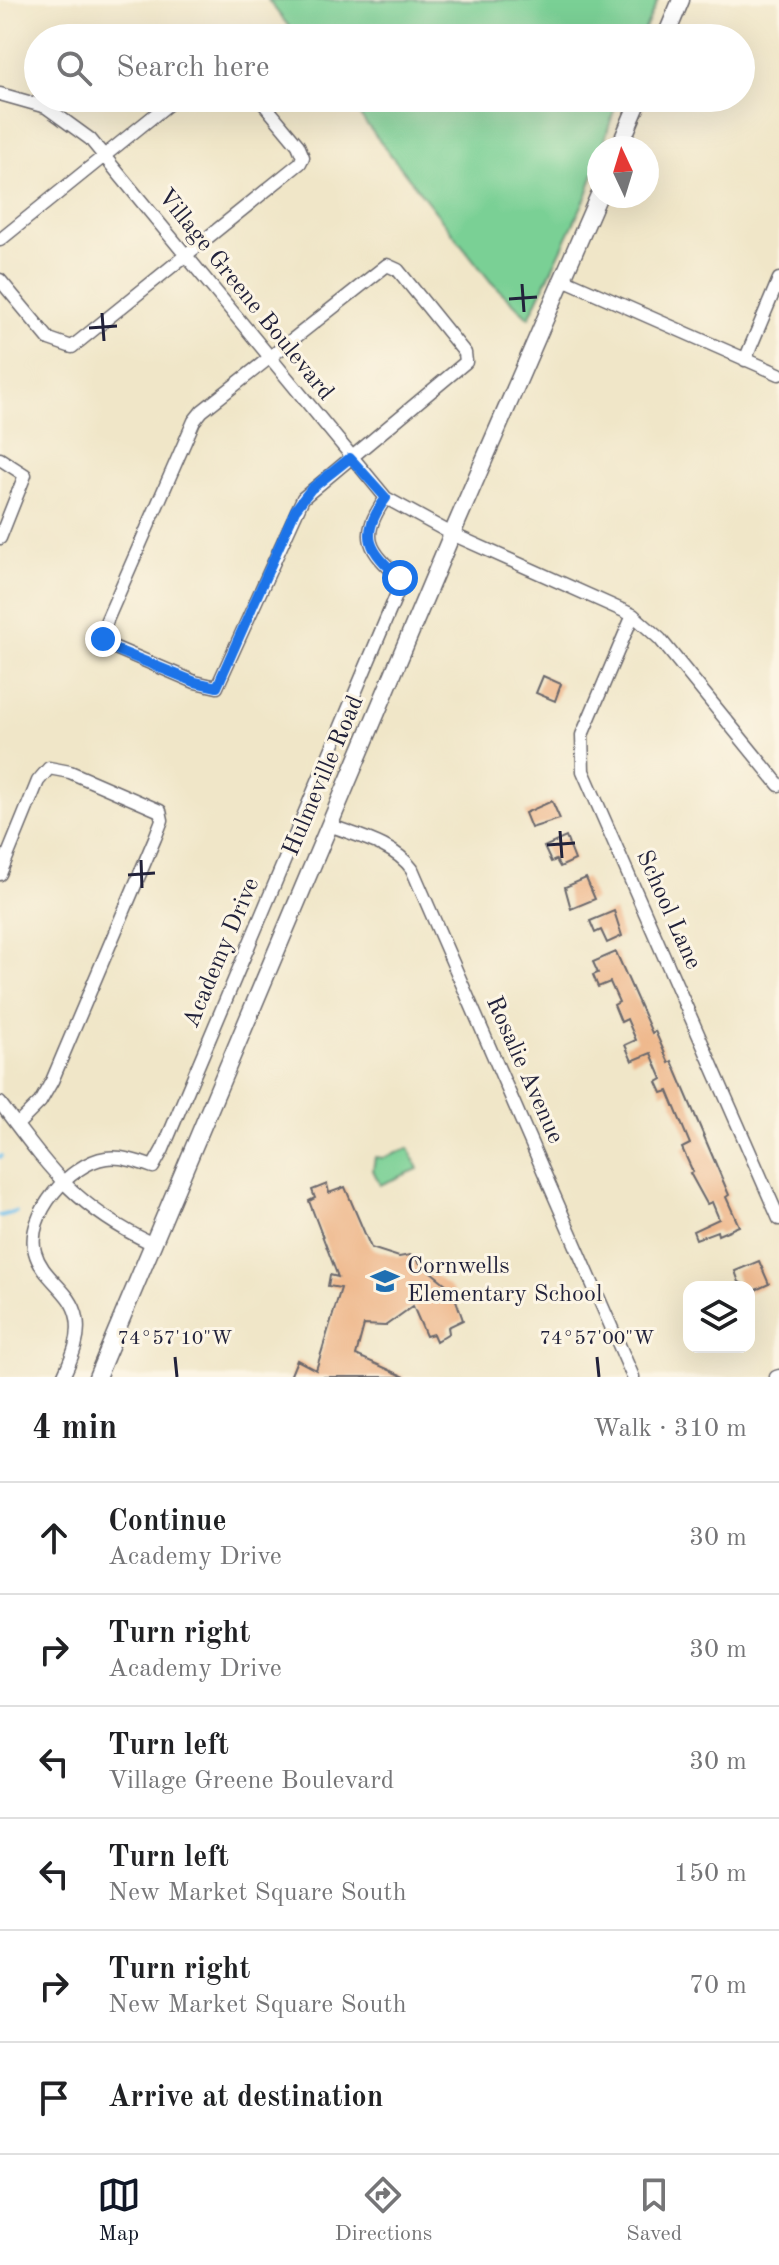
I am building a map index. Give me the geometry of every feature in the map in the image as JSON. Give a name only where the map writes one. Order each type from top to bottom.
[{"type":"main road","points":[[671,24],[681,0]]},
{"type":"main road","points":[[624,136],[634,112]]},
{"type":"main road","name":"Hulmeville Road","points":[[97,1377],[452,534],[593,208]]},
{"type":"street","name":"Village Greene Boulevard","points":[[0,94],[24,99]]},
{"type":"street","name":"Village Greene Boulevard","points":[[55,112],[104,155],[350,458],[386,498],[452,534],[633,615],[660,639],[779,785]]},
{"type":"street","points":[[0,240],[158,112]]},
{"type":"street","points":[[0,280],[49,339],[72,347],[303,157],[298,145],[271,112]]},
{"type":"street","points":[[387,265],[398,270],[465,353],[466,362],[311,489],[295,510],[217,687],[195,682],[106,644],[103,633],[188,432],[202,411],[268,358],[387,265]]},
{"type":"street","points":[[563,279],[779,374]]},
{"type":"street","points":[[745,360],[779,279]]},
{"type":"street","points":[[0,459],[25,475],[0,538]]},
{"type":"street","name":"Academy Drive","points":[[64,1185],[83,1167],[103,1158],[124,1159],[153,1167],[398,591],[400,578],[380,562],[371,544],[373,519],[386,498]]},
{"type":"street","name":"School Lane","points":[[633,615],[582,735],[580,758],[779,1219]]},
{"type":"street","points":[[0,874],[38,781],[49,768],[70,772],[160,811],[162,820],[155,838],[52,1081],[40,1102],[17,1125]]},
{"type":"street","name":"Rosalie Avenue","points":[[329,825],[387,848],[401,856],[412,869],[633,1377]]},
{"type":"street","points":[[0,1103],[64,1185],[96,1214],[151,1243]]},
{"type":"street","points":[[63,1377],[74,1351],[78,1330],[76,1313],[72,1301],[40,1266],[32,1237],[39,1211],[64,1185]]},
{"type":"green space","points":[[268,0],[658,0],[647,24],[287,24]]},
{"type":"green space","points":[[357,112],[614,112],[606,136],[587,136],[587,195],[529,318],[491,282]]},
{"type":"green space","points":[[409,1148],[418,1169],[380,1185],[373,1170],[375,1157],[384,1158]]},
{"type":"building","points":[[543,676],[561,684],[555,701],[536,693]]},
{"type":"building","points":[[552,801],[560,819],[531,828],[525,813]]},
{"type":"building","points":[[566,837],[575,860],[560,867],[556,860],[551,862],[544,847]]},
{"type":"building","points":[[586,878],[595,899],[571,909],[565,887]]},
{"type":"building","points":[[614,911],[622,936],[607,943],[601,930],[595,933],[590,921]]},
{"type":"building","points":[[616,952],[652,1033],[655,1031],[669,1063],[672,1061],[729,1195],[726,1197],[739,1226],[718,1235],[717,1231],[696,1239],[693,1231],[719,1219],[712,1202],[707,1204],[690,1173],[693,1172],[682,1148],[690,1144],[668,1091],[662,1093],[657,1082],[662,1079],[651,1053],[632,1061],[625,1045],[636,1040],[627,1019],[621,1022],[614,1005],[619,1002],[610,982],[598,987],[593,975],[598,973],[593,962]]},
{"type":"building","name":"Cornwells Elementary School","points":[[327,1184],[329,1193],[345,1187],[371,1248],[399,1257],[410,1255],[452,1289],[463,1320],[448,1327],[449,1333],[436,1341],[433,1334],[426,1336],[413,1306],[385,1326],[364,1325],[356,1355],[405,1377],[290,1377],[297,1360],[316,1370],[341,1288],[328,1286],[330,1275],[338,1277],[309,1201],[315,1198],[312,1190]]},
{"type":"building","points":[[759,1261],[769,1284],[755,1290],[755,1281],[739,1281],[735,1271]]},
{"type":"waterway","points":[[0,1216],[16,1212]]},
{"type":"place","name":"Cornwells Elementary School","points":[[385,1281]]},
{"type":"route","points":[[103,639],[112,648],[195,682],[217,687],[226,673],[295,510],[311,489],[350,458],[386,498],[373,519],[371,544],[380,562],[400,578]]}]
